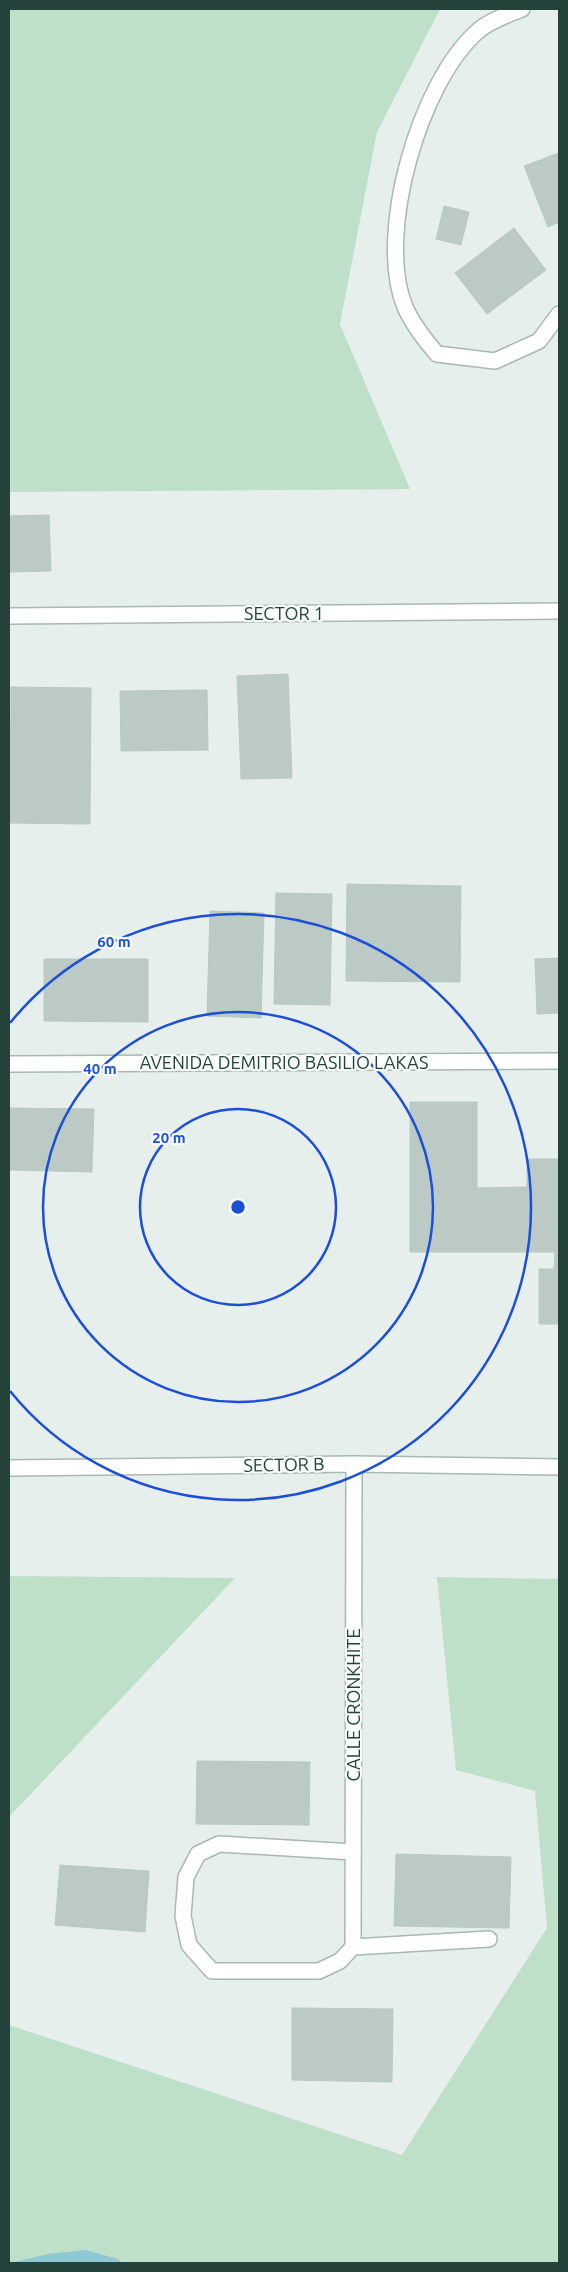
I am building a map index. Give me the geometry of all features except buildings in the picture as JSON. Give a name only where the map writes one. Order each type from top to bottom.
[{"type":"street","points":[[522,9],[479,30],[447,66],[416,132],[396,213],[396,273],[404,305],[412,321],[437,354],[495,360],[539,341],[559,314]]},
{"type":"street","name":"SECTOR 1","points":[[9,616],[559,611]]},
{"type":"street","name":"AVENIDA DEMITRIO BASILIO LAKAS","points":[[9,1064],[559,1061]]},
{"type":"street","name":"SECTOR B","points":[[9,1468],[354,1464],[559,1467]]},
{"type":"street","name":"CALLE CRONKHITE","points":[[353,1947],[354,1464]]},
{"type":"street","points":[[353,1852],[219,1844],[198,1854],[186,1877],[182,1916],[189,1944],[212,1970],[319,1972],[340,1961],[353,1947],[489,1939]]},
{"type":"green space","points":[[9,9],[440,9],[377,132],[340,324],[410,489],[9,492]]},
{"type":"green space","points":[[9,1576],[235,1578],[9,1817]]},
{"type":"green space","points":[[437,1577],[559,1579],[559,2263],[123,2263],[118,2259],[47,2254],[9,2263],[9,2025],[402,2155],[547,1928],[535,1791],[456,1770]]},
{"type":"water","points":[[86,2250],[118,2259],[123,2263],[9,2263],[47,2254]]}]
